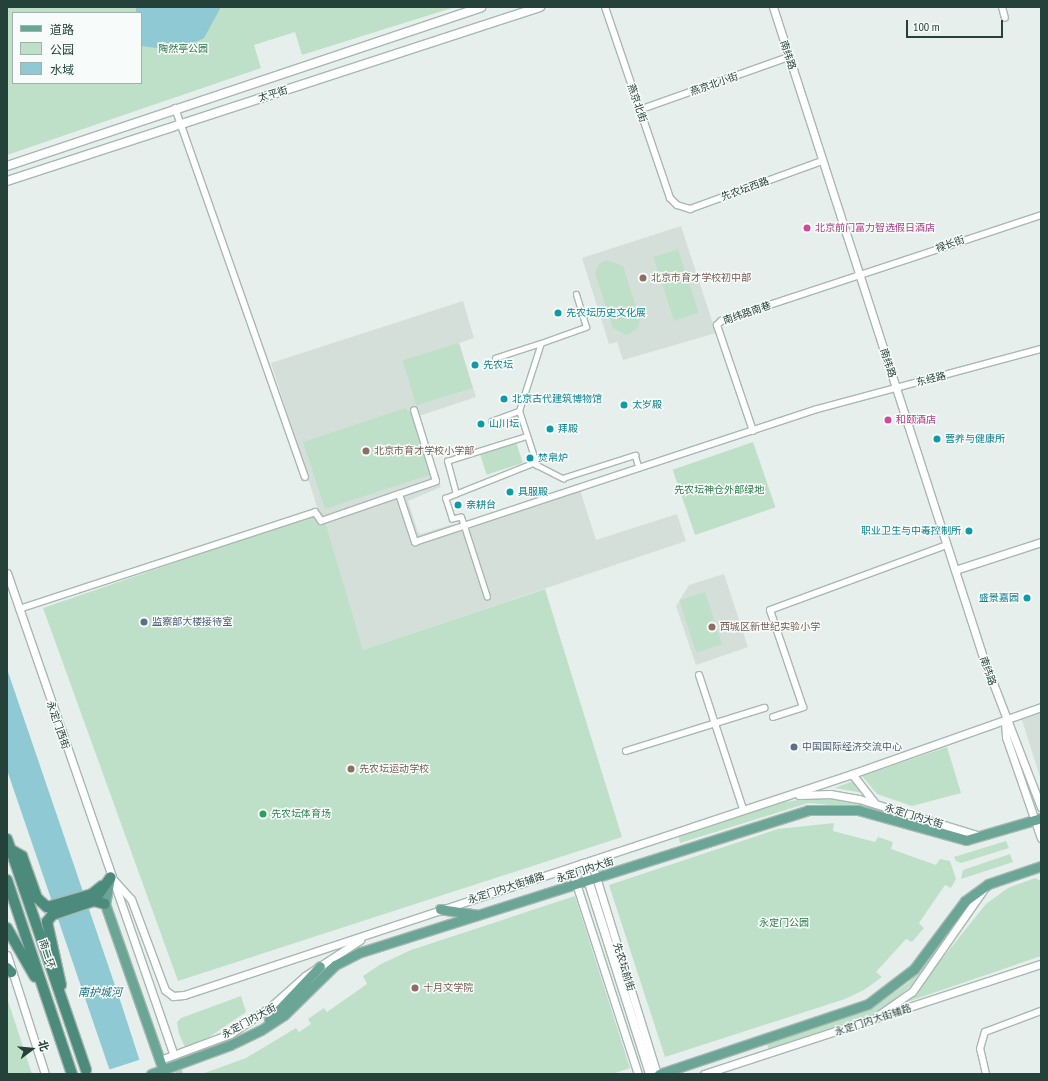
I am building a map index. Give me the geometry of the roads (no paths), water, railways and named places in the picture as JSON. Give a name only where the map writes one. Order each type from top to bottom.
[{"type":"highway","points":[[9,844],[22,856],[37,898],[51,911]]},
{"type":"highway","name":"南二环","points":[[9,844],[86,1070]]},
{"type":"highway","points":[[51,911],[93,897],[110,877]]},
{"type":"highway","name":"南二环","points":[[7,880],[72,1074]]},
{"type":"highway","points":[[93,897],[105,904]]},
{"type":"highway","points":[[51,911],[47,927],[61,975],[60,995]]},
{"type":"highway","points":[[7,928],[47,998]]},
{"type":"main road","name":"太平街","points":[[7,166],[175,108],[481,7]]},
{"type":"main road","name":"太平街","points":[[7,181],[180,123],[540,7]]},
{"type":"main road","name":"永定门内大街","points":[[156,1072],[230,1046],[261,1030],[284,1015],[335,965],[360,952],[808,810],[858,810],[930,833],[966,840],[1038,818]]},
{"type":"main road","name":"先农坛前街","points":[[577,866],[586,881],[650,1074]]},
{"type":"main road","points":[[658,1074],[868,1004],[914,969],[965,900],[988,884],[1041,866]]},
{"type":"main road","points":[[110,877],[105,904],[160,1060],[156,1072]]},
{"type":"main road","name":"先农坛前街","points":[[586,881],[644,1074]]},
{"type":"main road","points":[[440,909],[480,915]]},
{"type":"main road","points":[[261,1030],[320,966]]},
{"type":"street","name":"燕京北街","points":[[605,7],[670,198]]},
{"type":"street","name":"南纬路","points":[[773,7],[955,570],[1005,719],[1041,807]]},
{"type":"street","points":[[1002,7],[1005,18]]},
{"type":"street","name":"燕京北小街","points":[[639,110],[789,57]]},
{"type":"street","points":[[175,108],[305,477]]},
{"type":"street","name":"先农坛西路","points":[[670,198],[690,209],[822,161]]},
{"type":"street","name":"禄长街","points":[[860,275],[1041,215]]},
{"type":"street","name":"南纬路南巷","points":[[753,431],[717,325],[860,275]]},
{"type":"street","points":[[495,358],[586,327],[576,294]]},
{"type":"street","points":[[538,466],[519,410],[541,343]]},
{"type":"street","name":"东经路","points":[[399,494],[415,542],[639,467],[753,431],[896,388],[1041,349]]},
{"type":"street","points":[[19,609],[315,512],[321,521],[436,481],[414,410]]},
{"type":"street","points":[[491,421],[519,410]]},
{"type":"street","points":[[456,494],[447,461],[527,436]]},
{"type":"street","points":[[487,597],[461,517],[452,519],[445,498],[479,487],[488,478],[533,463],[563,478],[635,455],[639,467]]},
{"type":"street","points":[[955,570],[1041,542]]},
{"type":"street","points":[[773,717],[802,707],[770,610],[947,545]]},
{"type":"street","name":"永定门西街","points":[[7,573],[170,1051]]},
{"type":"street","points":[[700,675],[743,809]]},
{"type":"street","points":[[781,798],[1041,707]]},
{"type":"street","points":[[626,751],[764,708]]},
{"type":"street","name":"南纬路","points":[[1005,719],[1006,737],[1038,818],[1041,838]]},
{"type":"street","points":[[852,774],[875,803]]},
{"type":"street","points":[[781,798],[830,794],[875,803],[980,836]]},
{"type":"street","name":"永定门内大街辅路","points":[[368,934],[440,909],[577,866],[743,809],[781,798]]},
{"type":"street","name":"先农坛前街","points":[[591,861],[586,881],[638,1074]]},
{"type":"street","name":"先农坛前街","points":[[577,866],[586,881],[658,1074]]},
{"type":"street","points":[[110,877],[131,899],[161,982],[174,996],[184,996],[368,934]]},
{"type":"street","points":[[861,1024],[893,1007],[912,992],[950,941],[988,884]]},
{"type":"street","points":[[160,1060],[230,1034],[320,966],[368,934]]},
{"type":"street","points":[[7,955],[9,970],[45,1074]]},
{"type":"street","name":"永定门内大街辅路","points":[[704,1074],[1041,964]]},
{"type":"street","points":[[986,1074],[980,1049],[985,1032],[1041,1011]]},
{"type":"water","points":[[136,7],[219,7],[220,9],[204,38],[179,51],[142,46],[142,12],[136,12]]},
{"type":"water","name":"南护城河","points":[[7,669],[144,1074],[111,1074],[7,770]]},
{"type":"tunnel","points":[[172,1050],[180,1074]]},
{"type":"place","name":"北京前门富力智选假日酒店","points":[[807,228]]},
{"type":"place","name":"北京市育才学校初中部","points":[[643,278]]},
{"type":"place","name":"先农坛历史文化展","points":[[558,313]]},
{"type":"place","name":"先农坛","points":[[475,365]]},
{"type":"place","name":"北京古代建筑博物馆","points":[[504,399]]},
{"type":"place","name":"太岁殿","points":[[624,405]]},
{"type":"place","name":"和颐酒店","points":[[888,420]]},
{"type":"place","name":"山川坛","points":[[481,424]]},
{"type":"place","name":"拜殿","points":[[550,429]]},
{"type":"place","name":"营养与健康所","points":[[937,439]]},
{"type":"place","name":"北京市育才学校小学部","points":[[366,451]]},
{"type":"place","name":"焚帛炉","points":[[530,458]]},
{"type":"place","name":"具服殿","points":[[510,492]]},
{"type":"place","name":"亲耕台","points":[[458,505]]},
{"type":"place","name":"职业卫生与中毒控制所","points":[[969,531]]},
{"type":"place","name":"盛景嘉园","points":[[1027,598]]},
{"type":"place","name":"监察部大楼接待室","points":[[144,622]]},
{"type":"place","name":"西城区新世纪实验小学","points":[[712,627]]},
{"type":"place","name":"中国国际经济交流中心","points":[[794,747]]},
{"type":"place","name":"先农坛运动学校","points":[[351,769]]},
{"type":"place","name":"先农坛体育场","points":[[263,814]]},
{"type":"place","name":"十月文学院","points":[[415,988]]},
{"type":"park label","name":"陶然亭公园","points":[[183,49]]},
{"type":"park label","name":"先农坛神仓外部绿地","points":[[719,490]]},
{"type":"park label","name":"永定门公园","points":[[784,923]]}]
